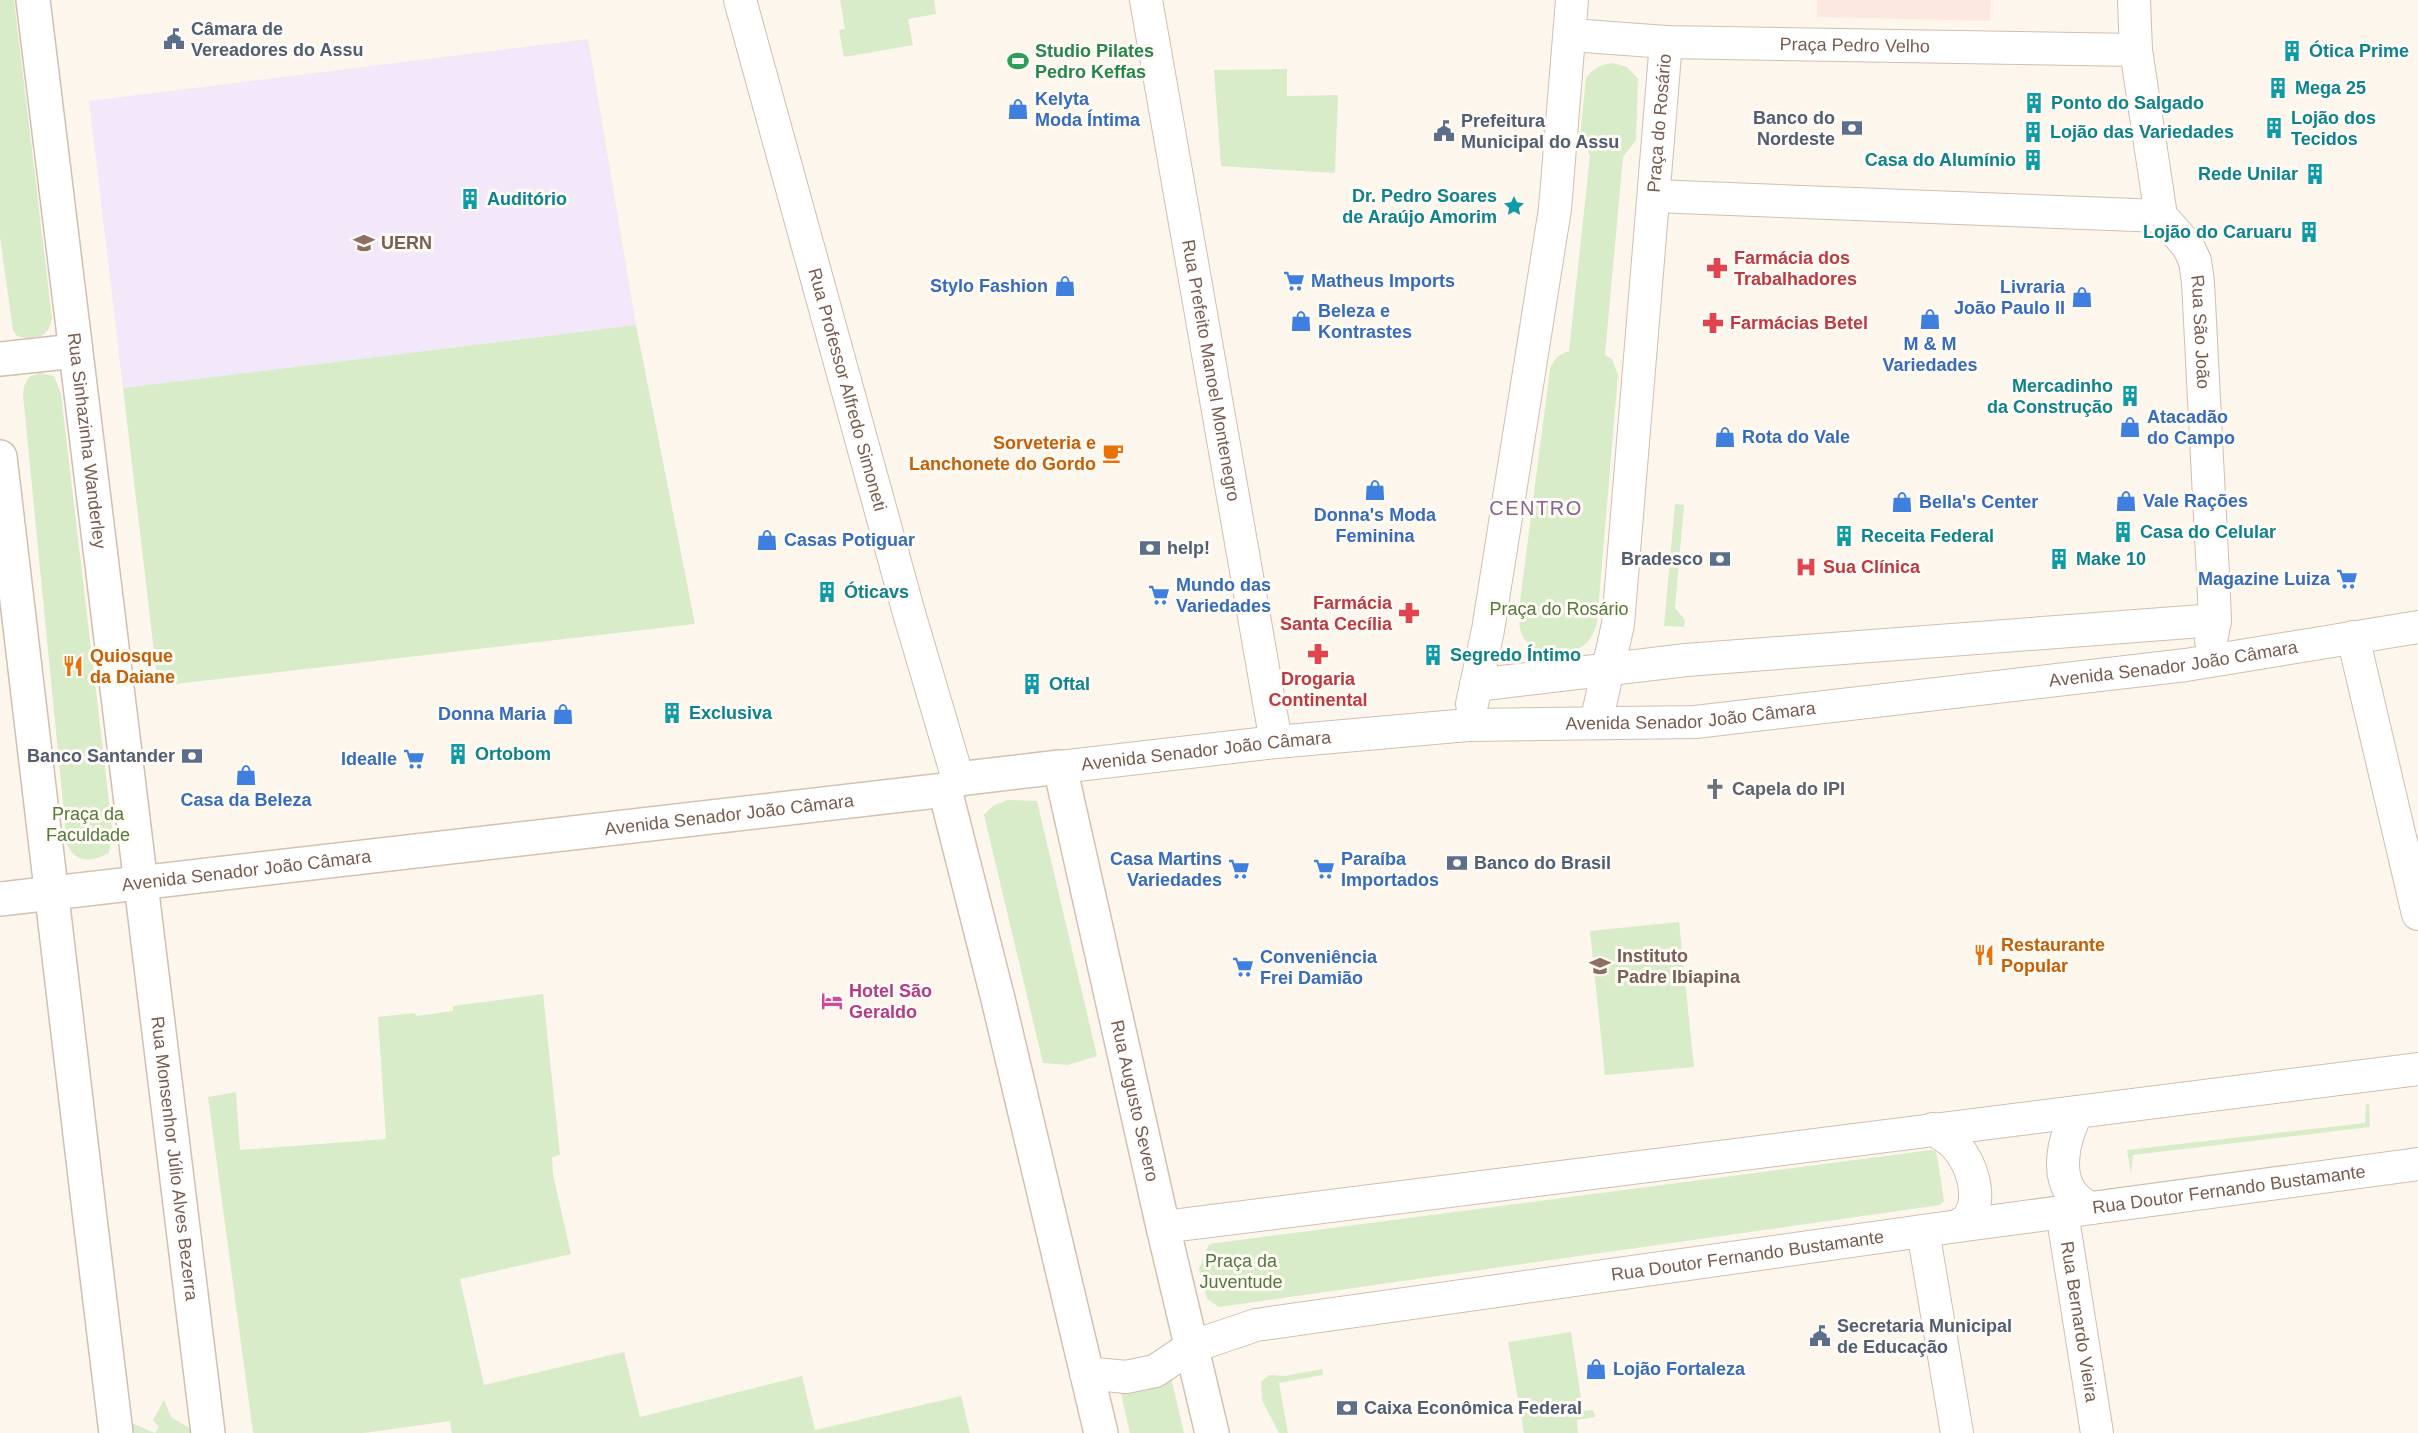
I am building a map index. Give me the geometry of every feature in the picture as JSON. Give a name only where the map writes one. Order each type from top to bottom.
[{"type":"street","name":"Rua Sinhazinha Wanderley","points":[[33,0],[142,882]]},
{"type":"street","name":"Rua Professor Alfredo Simoneti","points":[[740,0],[909,613],[951,784]]},
{"type":"street","name":"Rua Prefeito Manoel Montenegro","points":[[1146,0],[1276,742]]},
{"type":"street","points":[[1468,725],[1490,618],[1555,209],[1571,35],[1572,0]]},
{"type":"street","points":[[1654,196],[2161,216],[2136,50],[2134,0]]},
{"type":"street","name":"Praça Pedro Velho","points":[[1571,35],[1666,42],[2136,50]]},
{"type":"street","name":"Praça do Rosário","points":[[1596,723],[1618,624],[1666,42]]},
{"type":"street","name":"Rua São João","points":[[2161,216],[2188,246],[2198,282],[2215,620],[2208,652],[2186,665]]},
{"type":"street","points":[[0,358],[75,351]]},
{"type":"street","points":[[0,457],[50,893],[116,1433]]},
{"type":"street","name":"Avenida Senador João Câmara","points":[[1476,685],[1686,660],[2215,620]]},
{"type":"street","name":"Avenida Senador João Câmara","points":[[0,899],[951,784],[1060,767],[1276,742],[1468,725],[1695,722],[2186,665],[2418,627]]},
{"type":"street","points":[[2353,637],[2418,914]]},
{"type":"street","points":[[1548,676],[1562,678],[1568,682],[1575,692],[1576,699],[1569,717],[1550,725]]},
{"type":"street","name":"Rua Augusto Severo","points":[[1060,767],[1162,1227],[1212,1433]]},
{"type":"street","points":[[951,784],[998,999],[1101,1433]]},
{"type":"street","name":"Rua Monsenhor Júlio Alves Bezerra","points":[[142,882],[208,1433]]},
{"type":"street","points":[[1162,1227],[2418,1069]]},
{"type":"street","points":[[2076,1210],[2079,1203],[2066,1180],[2062,1164],[2067,1133],[2077,1112]]},
{"type":"street","points":[[1933,1129],[1955,1145],[1971,1172],[1975,1188],[1974,1203],[1968,1218],[1958,1226]]},
{"type":"street","name":"Rua Doutor Fernando Bustamante","points":[[1086,1373],[1126,1377],[1155,1371],[1191,1347],[1256,1325],[2418,1164]]},
{"type":"street","name":"Rua Bernardo Vieira","points":[[2076,1210],[2097,1433]]},
{"type":"street","points":[[1923,1231],[1957,1433]]},
{"type":"shaded area","points":[[1817,0],[1991,0],[1990,21],[1817,17]]},
{"type":"shaded area","name":"UERN","points":[[588,39],[636,325],[123,388],[89,101]]},
{"type":"green space","points":[[0,0],[14,0],[52,318],[48,330],[35,338],[17,336],[13,330],[0,237]]},
{"type":"green space","points":[[840,0],[934,0],[936,14],[908,19],[913,45],[844,57],[839,30],[845,29]]},
{"type":"green space","name":"Praça do Rosário","points":[[1613,63],[1627,67],[1638,79],[1636,140],[1623,157],[1605,355],[1612,359],[1618,375],[1597,623],[1586,644],[1579,649],[1561,654],[1543,652],[1525,640],[1518,617],[1550,369],[1557,357],[1569,351],[1590,156],[1580,137],[1586,78],[1598,68]]},
{"type":"green space","points":[[1287,69],[1287,96],[1338,95],[1335,173],[1221,166],[1214,70]]},
{"type":"green space","points":[[636,325],[695,624],[158,686],[123,388]]},
{"type":"green space","name":"Praça da Faculdade","points":[[40,373],[54,376],[61,394],[112,827],[109,853],[90,859],[79,858],[67,844],[23,395],[24,386],[29,377]]},
{"type":"green space","points":[[1675,504],[1684,505],[1675,608],[1685,620],[1684,627],[1664,626]]},
{"type":"green space","points":[[1008,800],[1037,801],[1097,1056],[1068,1065],[1043,1063],[984,815],[993,806]]},
{"type":"green space","points":[[1679,922],[1694,1067],[1605,1075],[1590,931]]},
{"type":"green space","points":[[543,994],[560,1155],[552,1157],[553,1174],[571,1254],[460,1279],[484,1385],[624,1352],[640,1417],[802,1376],[815,1430],[961,1396],[970,1433],[452,1433],[450,1421],[364,1433],[253,1433],[208,1097],[236,1092],[240,1150],[386,1139],[378,1017],[415,1013],[416,1016],[453,1011],[453,1006]]},
{"type":"green space","points":[[2366,1104],[2369,1104],[2370,1127],[2133,1155],[2131,1174],[2127,1150],[2365,1123]]},
{"type":"green space","name":"Praça da Juventude","points":[[1931,1150],[1937,1155],[1944,1201],[1940,1205],[1219,1307],[1207,1299],[1199,1269],[1209,1244]]},
{"type":"green space","points":[[1571,1332],[1583,1411],[1593,1410],[1595,1417],[1577,1420],[1578,1433],[1524,1433],[1508,1342]]},
{"type":"green space","points":[[1322,1369],[1323,1375],[1279,1383],[1288,1433],[1279,1433],[1262,1400],[1261,1382],[1269,1375],[1285,1376]]},
{"type":"green space","points":[[1171,1377],[1184,1433],[1130,1433],[1119,1385]]},
{"type":"green space","points":[[164,1400],[171,1417],[198,1433],[155,1433],[159,1427],[153,1420]]},
{"type":"green space","points":[[127,1421],[155,1433],[127,1433]]},
{"type":"place","name":"Câmara de Vereadores do Assu","points":[[174,39]]},
{"type":"place","name":"Ótica Prime","points":[[2292,51]]},
{"type":"place","name":"Studio Pilates Pedro Keffas","points":[[1018,61]]},
{"type":"place","name":"Mega 25","points":[[2278,88]]},
{"type":"place","name":"Ponto do Salgado","points":[[2034,103]]},
{"type":"place","name":"Kelyta Moda Íntima","points":[[1018,109]]},
{"type":"place","name":"Banco do Nordeste","points":[[1852,128]]},
{"type":"place","name":"Lojão dos Tecidos","points":[[2274,128]]},
{"type":"place","name":"Prefeitura Municipal do Assu","points":[[1444,131]]},
{"type":"place","name":"Lojão das Variedades","points":[[2033,132]]},
{"type":"place","name":"Casa do Alumínio","points":[[2033,160]]},
{"type":"place","name":"Rede Unilar","points":[[2315,174]]},
{"type":"place","name":"Auditório","points":[[470,199]]},
{"type":"place","name":"Dr. Pedro Soares de Araújo Amorim","points":[[1514,206]]},
{"type":"place","name":"Lojão do Caruaru","points":[[2309,232]]},
{"type":"place","name":"UERN","points":[[364,243]]},
{"type":"place","name":"Farmácia dos Trabalhadores","points":[[1717,268]]},
{"type":"place","name":"Matheus Imports","points":[[1294,281]]},
{"type":"place","name":"Stylo Fashion","points":[[1065,286]]},
{"type":"place","name":"Livraria João Paulo II","points":[[2082,297]]},
{"type":"place","name":"M & M Variedades","points":[[1930,319]]},
{"type":"place","name":"Beleza e Kontrastes","points":[[1301,321]]},
{"type":"place","name":"Farmácias Betel","points":[[1713,323]]},
{"type":"place","name":"Mercadinho da Construção","points":[[2130,396]]},
{"type":"place","name":"Atacadão do Campo","points":[[2130,427]]},
{"type":"place","name":"Rota do Vale","points":[[1725,437]]},
{"type":"place","name":"Sorveteria e Lanchonete do Gordo","points":[[1113,453]]},
{"type":"place","name":"Donna's Moda Feminina","points":[[1375,490]]},
{"type":"place","name":"Vale Rações","points":[[2126,501]]},
{"type":"place","name":"Bella's Center","points":[[1902,502]]},
{"type":"place","name":"Casa do Celular","points":[[2123,532]]},
{"type":"place","name":"Receita Federal","points":[[1844,536]]},
{"type":"place","name":"Casas Potiguar","points":[[767,540]]},
{"type":"place","name":"help!","points":[[1150,548]]},
{"type":"place","name":"Bradesco","points":[[1720,559]]},
{"type":"place","name":"Make 10","points":[[2059,559]]},
{"type":"place","name":"Sua Clínica","points":[[1806,567]]},
{"type":"place","name":"Magazine Luiza","points":[[2347,579]]},
{"type":"place","name":"Óticavs","points":[[827,592]]},
{"type":"place","name":"Mundo das Variedades","points":[[1159,595]]},
{"type":"place","name":"Farmácia Santa Cecília","points":[[1409,613]]},
{"type":"place","name":"Drogaria Continental","points":[[1318,654]]},
{"type":"place","name":"Segredo Íntimo","points":[[1433,655]]},
{"type":"place","name":"Quiosque da Daiane","points":[[73,666]]},
{"type":"place","name":"Oftal","points":[[1032,684]]},
{"type":"place","name":"Exclusiva","points":[[672,713]]},
{"type":"place","name":"Donna Maria","points":[[563,714]]},
{"type":"place","name":"Ortobom","points":[[458,754]]},
{"type":"place","name":"Banco Santander","points":[[192,756]]},
{"type":"place","name":"Idealle","points":[[414,759]]},
{"type":"place","name":"Casa da Beleza","points":[[246,775]]},
{"type":"place","name":"Capela do IPI","points":[[1715,789]]},
{"type":"place","name":"Banco do Brasil","points":[[1457,863]]},
{"type":"place","name":"Casa Martins Variedades","points":[[1239,869]]},
{"type":"place","name":"Paraíba Importados","points":[[1324,869]]},
{"type":"place","name":"Restaurante Popular","points":[[1984,955]]},
{"type":"place","name":"Instituto Padre Ibiapina","points":[[1600,966]]},
{"type":"place","name":"Conveniência Frei Damião","points":[[1243,967]]},
{"type":"place","name":"Hotel São Geraldo","points":[[832,1001]]},
{"type":"place","name":"Secretaria Municipal de Educação","points":[[1820,1336]]},
{"type":"place","name":"Lojão Fortaleza","points":[[1596,1369]]},
{"type":"place","name":"Caixa Econômica Federal","points":[[1347,1408]]},
{"type":"district","name":"CENTRO","points":[[1536,508]]}]
